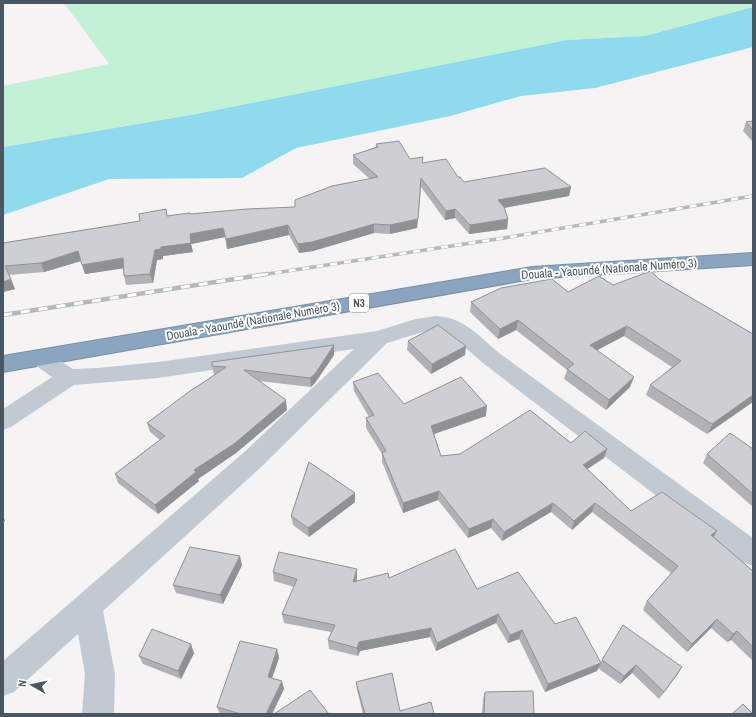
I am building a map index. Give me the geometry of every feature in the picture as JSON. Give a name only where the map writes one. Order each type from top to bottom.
[{"type":"highway","name":"Douala - Yaoundé (Nationale Numéro 3)","points":[[3,364],[532,273],[753,259]]},
{"type":"highway","name":"Douala - Yaoundé (Nationale Numéro 3)","points":[[718,262],[753,269]]},
{"type":"street","points":[[646,266],[664,283]]},
{"type":"street","points":[[3,421],[69,378],[158,370],[380,338],[434,323],[443,323],[452,326],[491,358],[753,554]]},
{"type":"street","points":[[3,681],[251,461],[380,338]]},
{"type":"street","points":[[40,358],[69,378]]},
{"type":"street","points":[[87,605],[100,674],[98,714]]},
{"type":"green space","points":[[64,3],[753,3],[753,7],[645,36],[567,40],[191,115],[3,147],[3,86],[109,64]]},
{"type":"water","points":[[753,7],[753,47],[595,88],[521,96],[450,116],[296,148],[242,178],[109,179],[3,215],[3,147],[191,115],[567,40],[645,36]]},
{"type":"building","points":[[753,121],[753,130],[746,122]]},
{"type":"building","points":[[399,141],[410,159],[423,157],[422,163],[446,159],[458,177],[460,177],[464,182],[545,168],[571,187],[498,200],[504,207],[508,219],[470,225],[455,209],[446,211],[421,178],[418,219],[390,225],[374,224],[312,242],[298,244],[288,225],[226,239],[223,228],[190,234],[191,243],[161,247],[161,249],[155,250],[150,274],[124,276],[123,258],[82,265],[78,251],[41,263],[5,266],[11,279],[3,282],[3,243],[140,221],[139,214],[166,209],[167,216],[190,213],[295,207],[295,200],[332,186],[378,177],[353,155],[378,147],[376,144]]},
{"type":"building","points":[[651,271],[659,279],[753,334],[753,395],[712,424],[650,385],[681,361],[627,326],[590,345],[634,377],[609,400],[567,369],[574,364],[518,320],[500,329],[471,302],[501,288],[552,279],[568,292],[599,276],[613,285]]},
{"type":"building","points":[[438,325],[466,346],[432,364],[408,341]]},
{"type":"building","points":[[334,345],[315,374],[310,378],[244,370],[286,400],[234,444],[194,470],[196,472],[155,505],[115,474],[165,436],[147,423],[194,388],[226,367],[212,366],[212,362]]},
{"type":"building","points":[[378,373],[404,404],[461,377],[487,406],[431,426],[441,456],[460,454],[530,410],[571,443],[585,431],[607,449],[583,465],[631,511],[662,492],[717,531],[711,535],[753,571],[753,647],[737,631],[733,634],[717,619],[692,644],[647,601],[678,566],[595,503],[574,521],[553,503],[504,532],[493,519],[469,529],[439,491],[403,503],[382,453],[386,451],[366,418],[374,415],[353,382]]},
{"type":"building","points":[[730,433],[753,449],[753,494],[707,454]]},
{"type":"building","points":[[309,462],[355,493],[308,528],[291,516]]},
{"type":"building","points":[[190,547],[240,556],[220,595],[173,585]]},
{"type":"building","points":[[455,549],[477,589],[518,572],[555,624],[576,617],[601,663],[548,684],[522,630],[510,635],[498,614],[437,643],[431,628],[359,642],[357,648],[328,640],[335,625],[282,614],[297,579],[273,572],[279,552],[357,569],[353,582],[388,573],[389,578]]},
{"type":"building","points":[[623,625],[682,667],[664,692],[636,665],[624,676],[602,660]]},
{"type":"building","points":[[152,629],[191,644],[178,671],[139,656]]},
{"type":"building","points":[[240,641],[277,649],[268,677],[282,681],[266,714],[241,714],[217,707]]},
{"type":"building","points":[[392,673],[400,711],[431,702],[434,714],[365,714],[356,682]]},
{"type":"building","points":[[310,690],[329,714],[274,714]]},
{"type":"building","points":[[533,691],[534,714],[484,714],[485,692]]},
{"type":"building","points":[[743,704],[753,714],[732,714]]},
{"type":"railway","points":[[261,275],[504,238],[753,196]]},
{"type":"railway","points":[[3,315],[267,274]]}]
